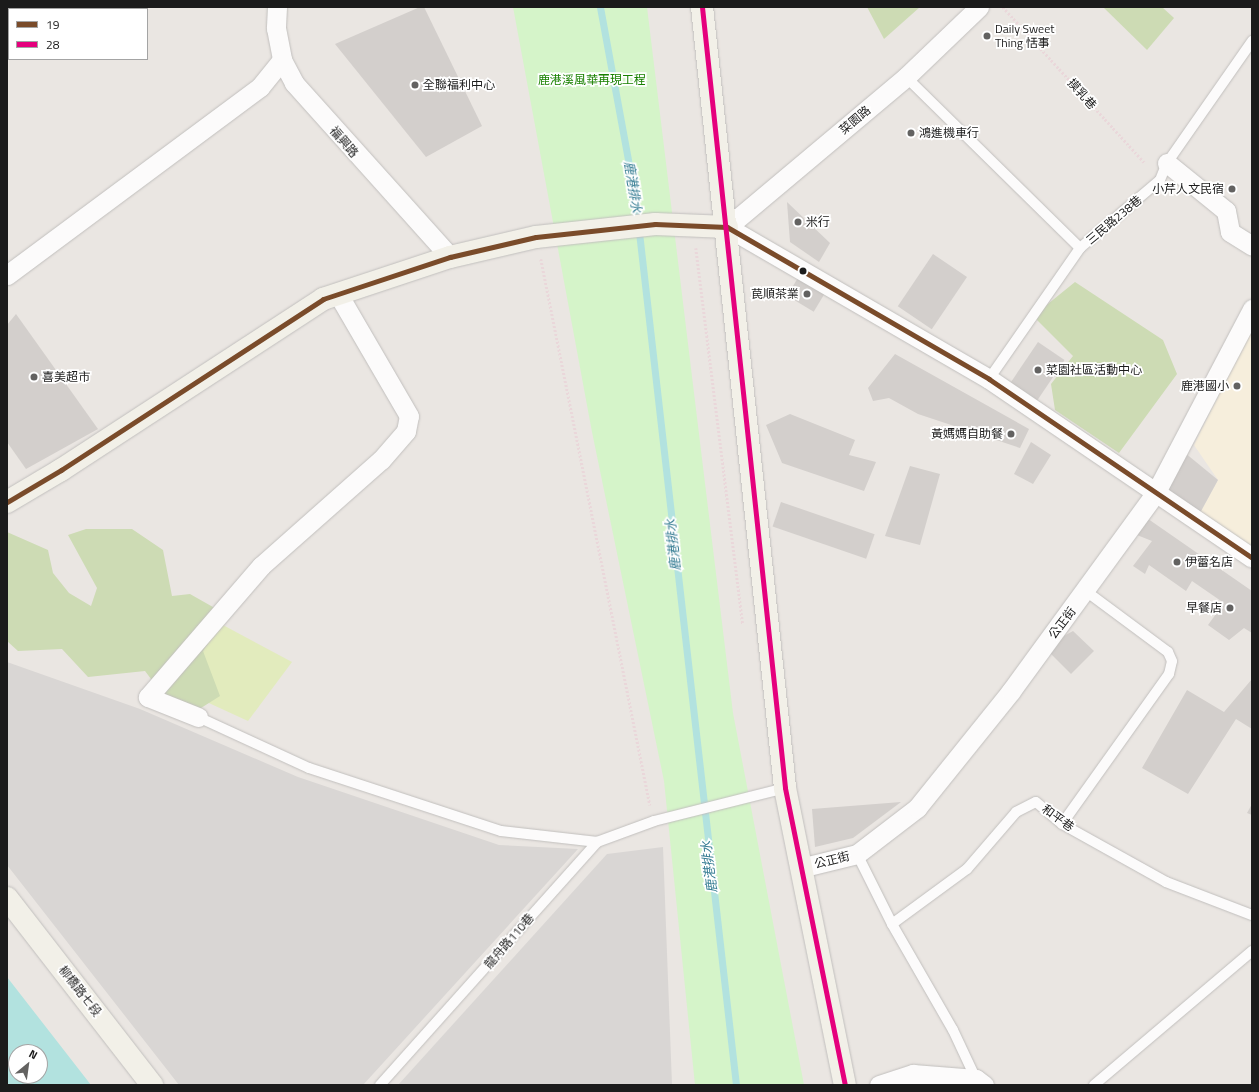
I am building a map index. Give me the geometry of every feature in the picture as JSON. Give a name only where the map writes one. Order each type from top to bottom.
[{"type":"street","name":"福興路","points":[[277,7],[276,28],[282,60],[294,83],[450,257]]},
{"type":"street","points":[[702,7],[727,227],[727,266],[785,788],[845,1085]]},
{"type":"street","name":"菜園路","points":[[727,227],[906,77],[979,7]]},
{"type":"street","points":[[7,275],[260,87],[282,60]]},
{"type":"street","points":[[1164,172],[1226,211],[1230,232],[1252,246]]},
{"type":"street","points":[[7,502],[62,470],[323,299],[450,257],[536,237],[584,230],[655,224],[727,227],[989,379],[1252,558]]},
{"type":"street","points":[[198,717],[148,697],[261,566],[381,460],[406,431],[409,416],[338,294]]},
{"type":"street","name":"公正街","points":[[800,868],[856,854],[917,808],[1086,591],[1156,492],[1252,309]]},
{"type":"street","name":"柳橋路七段","points":[[7,898],[152,1085]]},
{"type":"street","points":[[879,1085],[913,1074],[980,1082]]},
{"type":"lane","name":"三民路238巷","points":[[989,379],[1080,248],[1164,172],[1252,41]]},
{"type":"lane","points":[[906,77],[1080,248]]},
{"type":"lane","points":[[1062,824],[1169,674],[1172,661],[1168,652],[1086,591]]},
{"type":"lane","points":[[198,717],[309,768],[501,831],[597,842]]},
{"type":"lane","name":"龍舟路110巷","points":[[380,1085],[597,842],[654,821],[722,806],[785,788]]},
{"type":"lane","name":"和平巷","points":[[892,924],[967,869],[1016,812],[1036,802],[1062,824],[1166,882],[1252,915]]},
{"type":"lane","points":[[856,854],[892,924],[953,1030],[980,1082]]},
{"type":"lane","points":[[1094,1085],[1252,951]]},
{"type":"path","name":"摸乳巷","points":[[1003,7],[1164,172]]},
{"type":"path","points":[[536,237],[650,807]]},
{"type":"path","points":[[695,240],[743,628]]},
{"type":"shaded area","name":"鹿港國小","points":[[1252,328],[1252,547],[1200,513],[1218,480],[1194,445]]},
{"type":"shaded area","points":[[7,662],[140,709],[298,777],[499,845],[578,849],[363,1085],[179,1085],[7,865]]},
{"type":"shaded area","points":[[663,847],[672,1085],[398,1085],[607,854]]},
{"type":"green space","name":"鹿港溪風華再現工程","points":[[513,7],[647,7],[733,713],[804,1085],[695,1085],[664,781],[592,432]]},
{"type":"green space","points":[[867,7],[920,7],[884,39]]},
{"type":"green space","points":[[1103,7],[1162,7],[1174,18],[1147,50]]},
{"type":"green space","points":[[1075,282],[1163,340],[1177,374],[1119,453],[1055,410],[1051,384],[1073,356],[1033,316]]},
{"type":"green space","points":[[86,529],[132,529],[163,550],[172,596],[190,594],[227,615],[203,651],[220,696],[182,720],[145,671],[88,677],[62,649],[18,651],[7,641],[7,532],[48,550],[53,573],[69,593],[91,606],[97,588],[68,535]]},
{"type":"green space","points":[[221,624],[292,662],[248,721],[174,687]]},
{"type":"water","points":[[7,977],[91,1085],[7,1085]]},
{"type":"building","name":"全聯福利中心","points":[[420,7],[424,7],[482,126],[426,157],[335,44]]},
{"type":"building","name":"米行","points":[[787,202],[830,243],[819,262],[790,242]]},
{"type":"building","points":[[933,254],[967,277],[932,329],[898,306]]},
{"type":"building","name":"苠順茶業","points":[[799,276],[826,292],[814,312],[787,296]]},
{"type":"building","name":"喜美超市","points":[[16,314],[98,429],[26,469],[7,442],[7,325]]},
{"type":"building","name":"菜園社區活動中心","points":[[1038,342],[1065,360],[1036,402],[1009,384]]},
{"type":"building","points":[[895,354],[1029,429],[1020,448],[918,414],[889,398],[873,401],[868,388]]},
{"type":"building","points":[[790,414],[855,440],[849,455],[876,462],[864,491],[782,463],[766,425]]},
{"type":"building","points":[[1031,442],[1051,455],[1033,484],[1014,474]]},
{"type":"building","points":[[1179,448],[1218,480],[1200,513],[1159,485]]},
{"type":"building","points":[[910,466],[940,474],[920,545],[885,536]]},
{"type":"building","points":[[781,502],[875,534],[866,559],[773,527]]},
{"type":"building","points":[[1141,514],[1252,591],[1252,633],[1244,628],[1229,640],[1208,625],[1224,603],[1192,581],[1186,591],[1149,565],[1145,574],[1133,566],[1152,541],[1132,533]]},
{"type":"building","points":[[1073,631],[1094,651],[1071,674],[1044,647]]},
{"type":"building","points":[[1252,679],[1252,729],[1236,719],[1188,794],[1142,768],[1187,690],[1224,712]]},
{"type":"building","points":[[901,802],[853,838],[815,847],[812,809]]},
{"type":"building","points":[[1252,804],[1252,815],[1247,813]]},
{"type":"waterway","name":"鹿港排水","points":[[600,7],[635,197],[736,1085]]},
{"type":"transit line","name":"28","points":[[702,7],[785,788],[845,1085]]},
{"type":"transit line","name":"19","points":[[7,502],[61,470],[323,299],[450,257],[536,237],[655,224],[727,227],[989,379],[1252,558]]},
{"type":"place","name":"Daily Sweet Thing 恬事","points":[[987,36]]},
{"type":"place","name":"全聯福利中心","points":[[415,85]]},
{"type":"place","name":"鴻進機車行","points":[[911,133]]},
{"type":"place","name":"小芹人文民宿","points":[[1232,189]]},
{"type":"place","name":"米行","points":[[798,222]]},
{"type":"place","name":"苠順茶業","points":[[807,294]]},
{"type":"place","name":"菜園社區活動中心","points":[[1038,370]]},
{"type":"place","name":"喜美超市","points":[[34,377]]},
{"type":"place","name":"鹿港國小","points":[[1237,386]]},
{"type":"place","name":"黃媽媽自助餐","points":[[1011,434]]},
{"type":"place","name":"伊蕾名店","points":[[1177,562]]},
{"type":"place","name":"早餐店","points":[[1230,608]]}]
